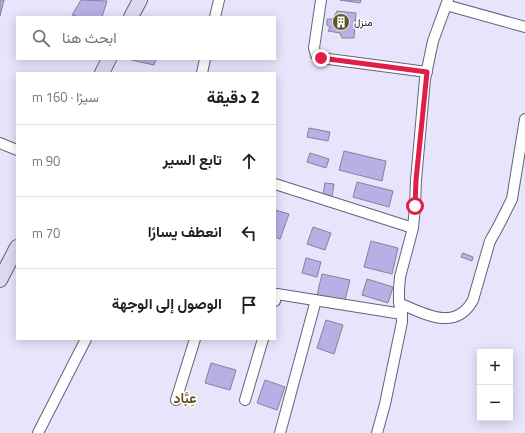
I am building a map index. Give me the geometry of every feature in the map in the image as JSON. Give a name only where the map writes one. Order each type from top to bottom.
[{"type":"street","points":[[132,16],[140,0]]},
{"type":"street","points":[[215,16],[219,0]]},
{"type":"street","points":[[321,0],[314,48],[316,55],[321,58],[427,72]]},
{"type":"street","points":[[378,433],[402,322],[402,314],[399,303],[400,277],[413,228],[416,180],[427,72],[433,41],[447,2],[525,27]]},
{"type":"street","points":[[102,72],[108,60]]},
{"type":"street","points":[[202,72],[205,60]]},
{"type":"street","points":[[399,303],[429,316],[444,319],[458,315],[467,310],[471,305],[474,300],[490,241],[500,225],[512,199],[525,119]]},
{"type":"street","points":[[0,143],[16,150]]},
{"type":"street","points":[[276,184],[413,228]]},
{"type":"street","points":[[0,280],[12,266],[16,251]]},
{"type":"street","points":[[276,296],[316,300],[402,314]]},
{"type":"street","points":[[280,433],[316,300]]},
{"type":"street","points":[[38,433],[85,340]]},
{"type":"street","points":[[176,400],[195,340]]},
{"type":"street","points":[[245,400],[263,340]]},
{"type":"building","points":[[0,0],[4,0],[0,16]]},
{"type":"building","points":[[81,0],[107,1],[102,16],[72,15]]},
{"type":"building","name":"منزل","points":[[340,0],[361,0],[360,3]]},
{"type":"building","name":"منزل","points":[[337,11],[356,13],[354,38],[342,38],[340,33],[328,31],[330,27],[327,25],[327,19],[333,19]]},
{"type":"building","points":[[131,60],[156,60],[154,65]]},
{"type":"building","points":[[309,128],[330,132],[328,141],[307,137]]},
{"type":"building","points":[[344,151],[386,161],[382,181],[339,170]]},
{"type":"building","points":[[310,153],[329,159],[326,168],[307,162]]},
{"type":"building","points":[[357,182],[393,191],[389,207],[353,197]]},
{"type":"building","points":[[325,183],[334,184],[332,197],[323,195]]},
{"type":"building","points":[[276,210],[289,214],[280,239],[276,237]]},
{"type":"building","points":[[313,227],[331,233],[325,250],[307,244]]},
{"type":"building","points":[[371,241],[398,248],[392,274],[364,267]]},
{"type":"building","points":[[463,253],[473,257],[472,261],[461,257]]},
{"type":"building","points":[[306,258],[321,262],[317,277],[302,273]]},
{"type":"building","points":[[322,274],[350,280],[345,300],[317,295]]},
{"type":"building","points":[[367,279],[393,287],[388,303],[362,295]]},
{"type":"building","points":[[326,320],[343,325],[334,354],[317,348]]},
{"type":"building","points":[[211,363],[236,370],[230,390],[205,383]]},
{"type":"building","points":[[265,380],[285,387],[277,410],[257,403]]},
{"type":"place","name":"منزل","points":[[341,22]]},
{"type":"district","name":"عِبَّاد","points":[[185,398]]},
{"type":"route","points":[[321,58],[427,72],[425,79],[415,206]]}]
